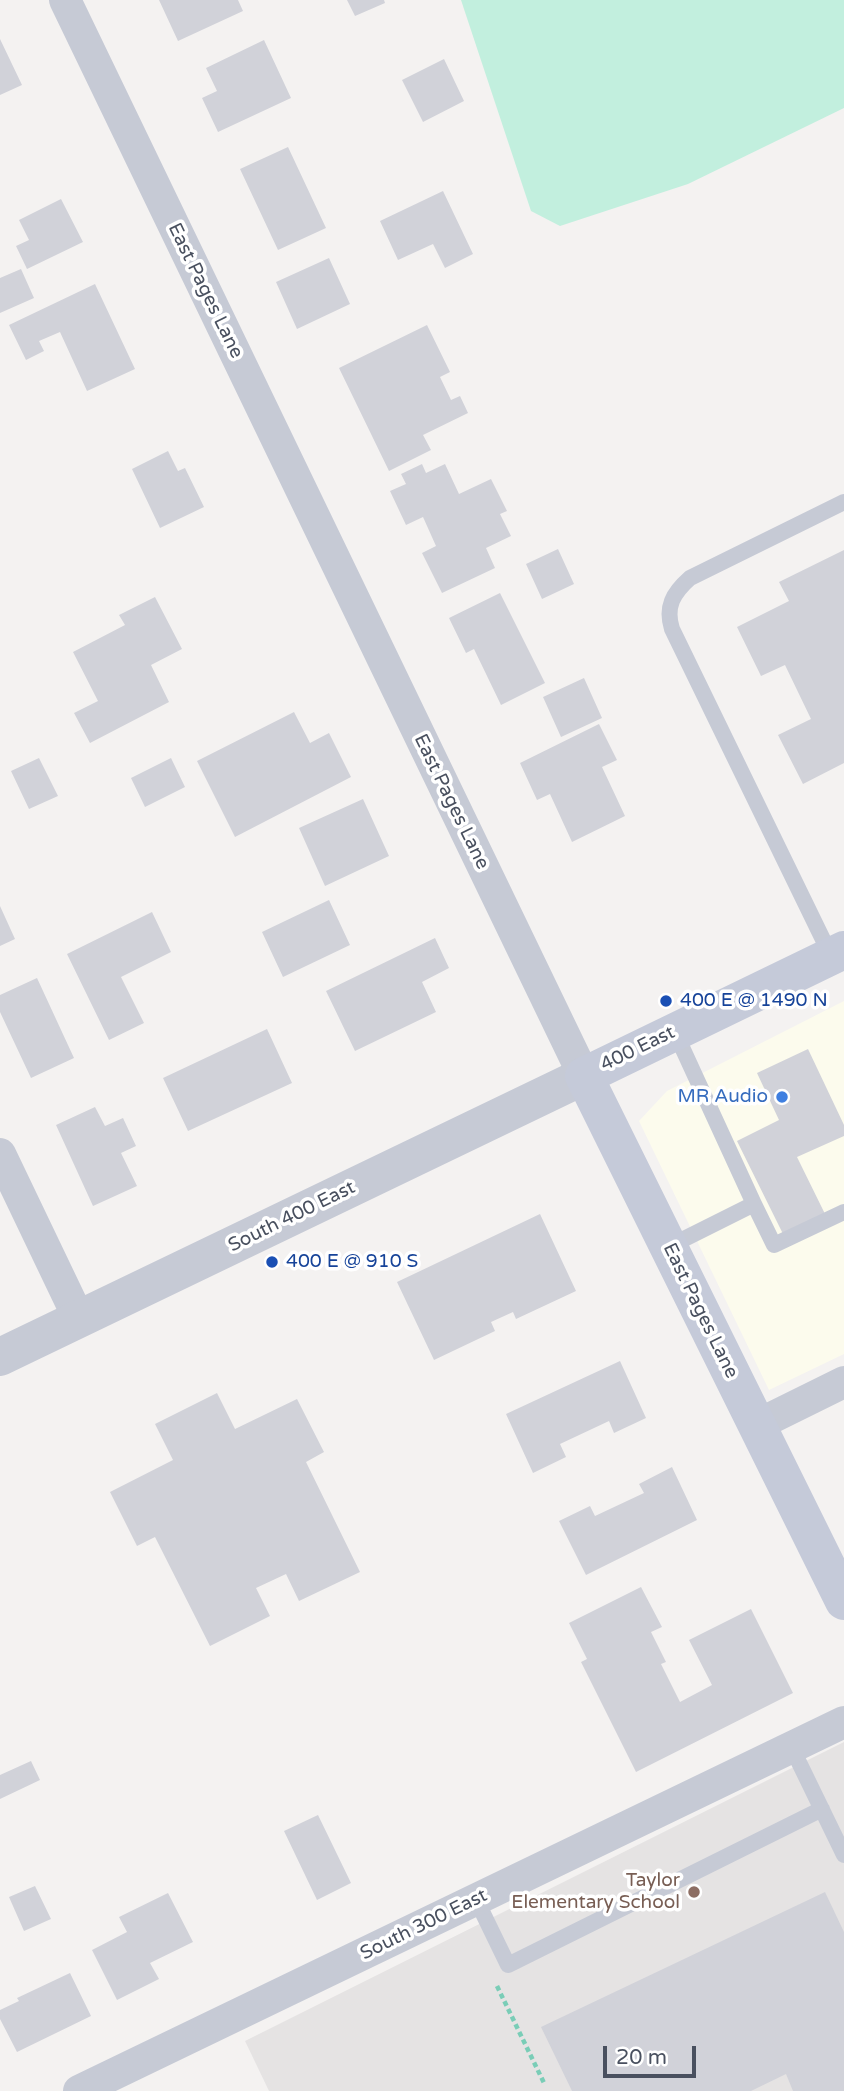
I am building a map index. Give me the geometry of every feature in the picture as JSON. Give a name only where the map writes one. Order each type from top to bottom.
[{"type":"main road","name":"400 East","points":[[584,1076],[674,1030],[838,953]]},
{"type":"main road","name":"East Pages Lane","points":[[584,1076],[844,1601]]},
{"type":"street","name":"East Pages Lane","points":[[65,0],[584,1076]]},
{"type":"street","name":"South 400 East","points":[[0,1357],[584,1076]]},
{"type":"street","points":[[0,1154],[79,1319]]},
{"type":"street","points":[[757,1425],[844,1382]]},
{"type":"street","name":"South 300 East","points":[[79,2091],[844,1722]]},
{"type":"lane","points":[[838,953],[678,642],[668,617],[672,598],[690,578],[844,502]]},
{"type":"lane","points":[[674,1030],[774,1245],[844,1212]]},
{"type":"lane","points":[[668,1247],[754,1204]]},
{"type":"lane","points":[[792,1748],[844,1855]]},
{"type":"lane","points":[[476,1899],[508,1965],[822,1809]]},
{"type":"path","points":[[495,1982],[544,2082]]},
{"type":"shaded area","points":[[844,1001],[844,1354],[769,1390],[639,1121],[667,1091]]},
{"type":"shaded area","name":"Taylor Elementary School","points":[[844,1742],[844,2091],[269,2091],[245,2041]]},
{"type":"green space","points":[[461,0],[844,0],[844,108],[688,184],[560,226],[531,211]]},
{"type":"building","points":[[159,0],[238,0],[243,11],[178,41]]},
{"type":"building","points":[[347,0],[384,0],[385,3],[355,16]]},
{"type":"building","points":[[0,39],[22,85],[0,95]]},
{"type":"building","points":[[264,40],[291,98],[218,132],[202,98],[217,91],[206,68]]},
{"type":"building","points":[[444,59],[464,101],[423,122],[402,80]]},
{"type":"building","points":[[288,147],[326,228],[278,250],[240,169]]},
{"type":"building","points":[[443,191],[473,254],[445,268],[433,244],[398,260],[380,221]]},
{"type":"building","points":[[61,199],[83,242],[27,269],[16,246],[29,240],[19,220]]},
{"type":"building","points":[[329,258],[350,304],[297,329],[276,282]]},
{"type":"building","points":[[21,269],[34,298],[0,313],[0,278]]},
{"type":"building","points":[[95,284],[135,369],[87,391],[60,332],[39,341],[44,351],[26,360],[9,325]]},
{"type":"building","points":[[427,325],[450,372],[440,377],[451,400],[460,396],[468,413],[423,435],[431,450],[389,471],[339,368]]},
{"type":"building","points":[[168,451],[178,471],[185,468],[204,507],[160,528],[132,469]]},
{"type":"building","points":[[422,464],[426,473],[445,464],[459,494],[491,479],[507,511],[500,514],[511,536],[486,548],[495,568],[442,593],[422,553],[436,546],[423,517],[406,525],[390,491],[406,484],[401,474]]},
{"type":"building","points":[[558,549],[574,584],[542,599],[526,564]]},
{"type":"building","points":[[844,550],[844,763],[803,784],[778,735],[811,719],[785,665],[761,676],[737,627],[789,601],[779,582]]},
{"type":"building","points":[[500,593],[545,683],[501,705],[474,649],[466,653],[449,618]]},
{"type":"building","points":[[155,597],[182,649],[151,665],[169,702],[90,743],[74,713],[98,701],[73,652],[125,625],[119,615]]},
{"type":"building","points":[[584,678],[602,718],[561,737],[543,697]]},
{"type":"building","points":[[294,712],[310,743],[329,733],[351,777],[235,837],[197,761]]},
{"type":"building","points":[[599,724],[617,760],[602,767],[625,816],[572,842],[550,794],[537,800],[520,763]]},
{"type":"building","points":[[39,758],[58,796],[29,809],[11,771]]},
{"type":"building","points":[[171,758],[185,787],[145,807],[131,778]]},
{"type":"building","points":[[363,799],[389,856],[325,886],[299,828]]},
{"type":"building","points":[[329,900],[350,945],[283,977],[262,932]]},
{"type":"building","points":[[0,906],[15,939],[0,946]]},
{"type":"building","points":[[152,912],[171,952],[121,977],[144,1023],[109,1040],[67,954]]},
{"type":"building","points":[[435,938],[449,968],[422,982],[436,1012],[355,1051],[326,991]]},
{"type":"building","points":[[37,978],[74,1058],[31,1078],[0,1012],[0,995]]},
{"type":"building","points":[[267,1029],[292,1083],[188,1131],[163,1078]]},
{"type":"building","points":[[808,1049],[844,1125],[844,1136],[797,1157],[826,1216],[784,1236],[737,1141],[779,1120],[757,1073]]},
{"type":"building","points":[[95,1107],[105,1126],[123,1118],[136,1146],[121,1153],[137,1186],[93,1206],[56,1125]]},
{"type":"building","points":[[540,1214],[576,1291],[516,1319],[513,1312],[491,1322],[495,1331],[434,1360],[397,1282]]},
{"type":"building","points":[[620,1361],[646,1418],[614,1433],[609,1421],[560,1444],[566,1457],[533,1473],[506,1414]]},
{"type":"building","points":[[217,1393],[235,1429],[297,1399],[324,1452],[306,1462],[360,1572],[299,1601],[286,1574],[256,1588],[270,1616],[210,1646],[155,1537],[137,1546],[110,1492],[173,1460],[155,1424]]},
{"type":"building","points":[[672,1467],[697,1520],[586,1575],[559,1521],[590,1506],[595,1516],[644,1493],[639,1484]]},
{"type":"building","points":[[641,1587],[662,1627],[651,1632],[666,1662],[661,1664],[680,1702],[712,1685],[689,1640],[751,1609],[793,1693],[636,1772],[581,1662],[587,1659],[569,1623]]},
{"type":"building","points":[[31,1761],[40,1780],[0,1799],[0,1775]]},
{"type":"building","points":[[318,1815],[351,1883],[317,1900],[284,1831]]},
{"type":"building","points":[[35,1886],[51,1919],[24,1931],[9,1897]]},
{"type":"building","points":[[825,1892],[844,1932],[844,2091],[793,2091],[786,2074],[751,2091],[572,2091],[541,2027]]},
{"type":"building","points":[[168,1893],[193,1942],[150,1963],[159,1979],[117,2000],[92,1950],[127,1932],[119,1917]]},
{"type":"building","points":[[70,1973],[91,2016],[17,2052],[0,2019],[0,2010],[19,2001],[17,1998]]},
{"type":"place","name":"400 E @ 1490 N","points":[[666,1001]]},
{"type":"place","name":"MR Audio","points":[[782,1097]]},
{"type":"place","name":"400 E @ 910 S","points":[[272,1262]]},
{"type":"place","name":"Taylor Elementary School","points":[[694,1892]]}]
